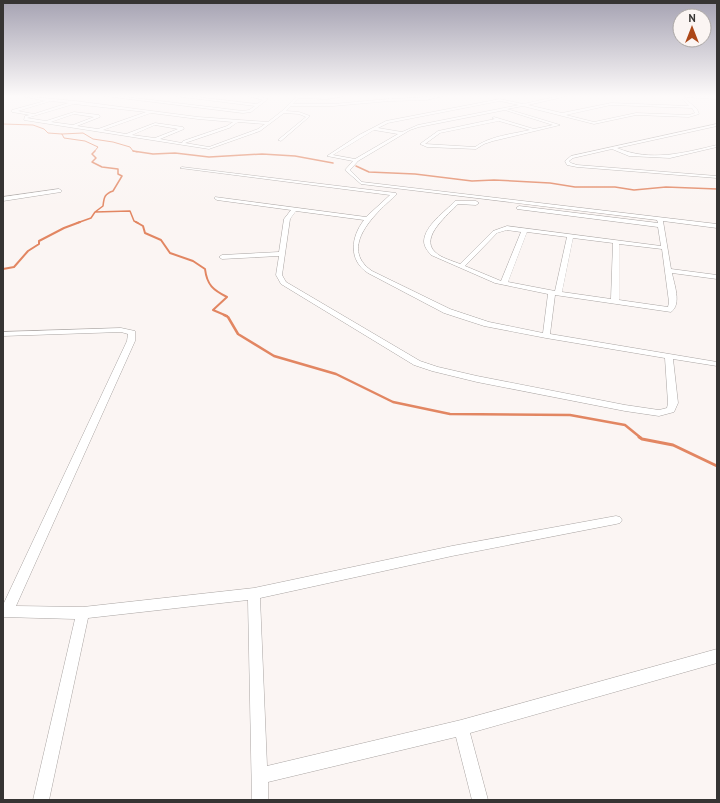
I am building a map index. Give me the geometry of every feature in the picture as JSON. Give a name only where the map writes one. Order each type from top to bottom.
[{"type":"street","points":[[118,133],[209,148],[251,133]]},
{"type":"street","points":[[127,135],[131,133]]},
{"type":"street","points":[[155,139],[169,133]]},
{"type":"street","points":[[181,143],[210,133]]},
{"type":"street","points":[[280,140],[288,133]]},
{"type":"street","points":[[356,160],[329,156],[367,133]]},
{"type":"street","points":[[402,133],[356,160],[347,170],[361,183],[660,222]]},
{"type":"street","points":[[437,133],[422,144],[428,146],[475,148],[489,141],[524,133]]},
{"type":"street","points":[[678,133],[571,157],[567,161],[569,164],[577,166],[717,177]]},
{"type":"street","points":[[612,148],[629,155],[670,157],[717,146]]},
{"type":"street","points":[[182,168],[394,194],[360,228],[357,237],[356,253],[358,261],[362,267],[370,272],[447,311],[487,324],[546,336],[717,364]]},
{"type":"street","points":[[3,199],[59,191]]},
{"type":"street","points":[[218,198],[368,219]]},
{"type":"street","points":[[660,222],[667,270],[674,302],[671,308],[663,310],[555,293],[492,280],[433,254],[428,248],[427,241],[431,229],[457,202],[660,222],[717,226]]},
{"type":"street","points":[[295,209],[287,219],[281,254],[279,275],[284,282],[417,363],[435,369],[625,408],[662,412],[671,410],[674,403],[669,357]]},
{"type":"street","points":[[461,267],[495,232],[507,228],[665,248]]},
{"type":"street","points":[[504,283],[525,230]]},
{"type":"street","points":[[546,336],[555,293],[570,236]]},
{"type":"street","points":[[615,302],[616,242]]},
{"type":"street","points":[[222,257],[281,254]]},
{"type":"street","points":[[667,270],[717,277]]},
{"type":"street","points":[[3,335],[121,330],[132,333],[131,341],[5,611],[83,613],[254,594],[460,550],[616,520]]},
{"type":"street","points":[[254,594],[260,800]]},
{"type":"street","points":[[41,800],[83,613]]},
{"type":"street","points":[[260,776],[461,728],[717,656]]},
{"type":"street","points":[[461,728],[480,800]]},
{"type":"waterway","points":[[55,133],[62,134]]},
{"type":"waterway","points":[[62,134],[73,133]]},
{"type":"waterway","points":[[84,133],[93,139],[113,142],[130,147],[133,151]]},
{"type":"waterway","points":[[62,134],[64,138],[85,141],[98,147],[94,152]]},
{"type":"waterway","points":[[133,151],[153,154],[175,153],[209,157],[262,154],[295,156],[333,163]]},
{"type":"waterway","points":[[133,151],[137,152]]},
{"type":"waterway","points":[[94,152],[92,154],[96,158],[92,162],[102,167],[118,169],[118,174],[122,176],[113,191],[108,193],[105,197],[103,206],[95,212]]},
{"type":"waterway","points":[[356,166],[369,172],[415,174],[472,181],[494,180],[550,183],[575,187],[615,187],[634,190],[666,187],[717,189]]},
{"type":"waterway","points":[[95,212],[130,211],[134,221],[136,222]]},
{"type":"waterway","points":[[77,223],[91,218],[95,212]]},
{"type":"waterway","points":[[3,269],[14,267],[28,251],[39,244],[39,241],[64,228],[80,222]]},
{"type":"waterway","points":[[136,222],[143,226],[145,233],[161,240],[170,253],[193,261],[205,269],[209,283],[214,289],[227,297],[213,310],[227,316]]},
{"type":"waterway","points":[[224,315],[228,317],[238,334],[274,356],[336,374],[393,402],[450,414],[570,415],[625,425],[641,438]]},
{"type":"waterway","points":[[639,437],[642,439],[673,445],[717,466]]}]
